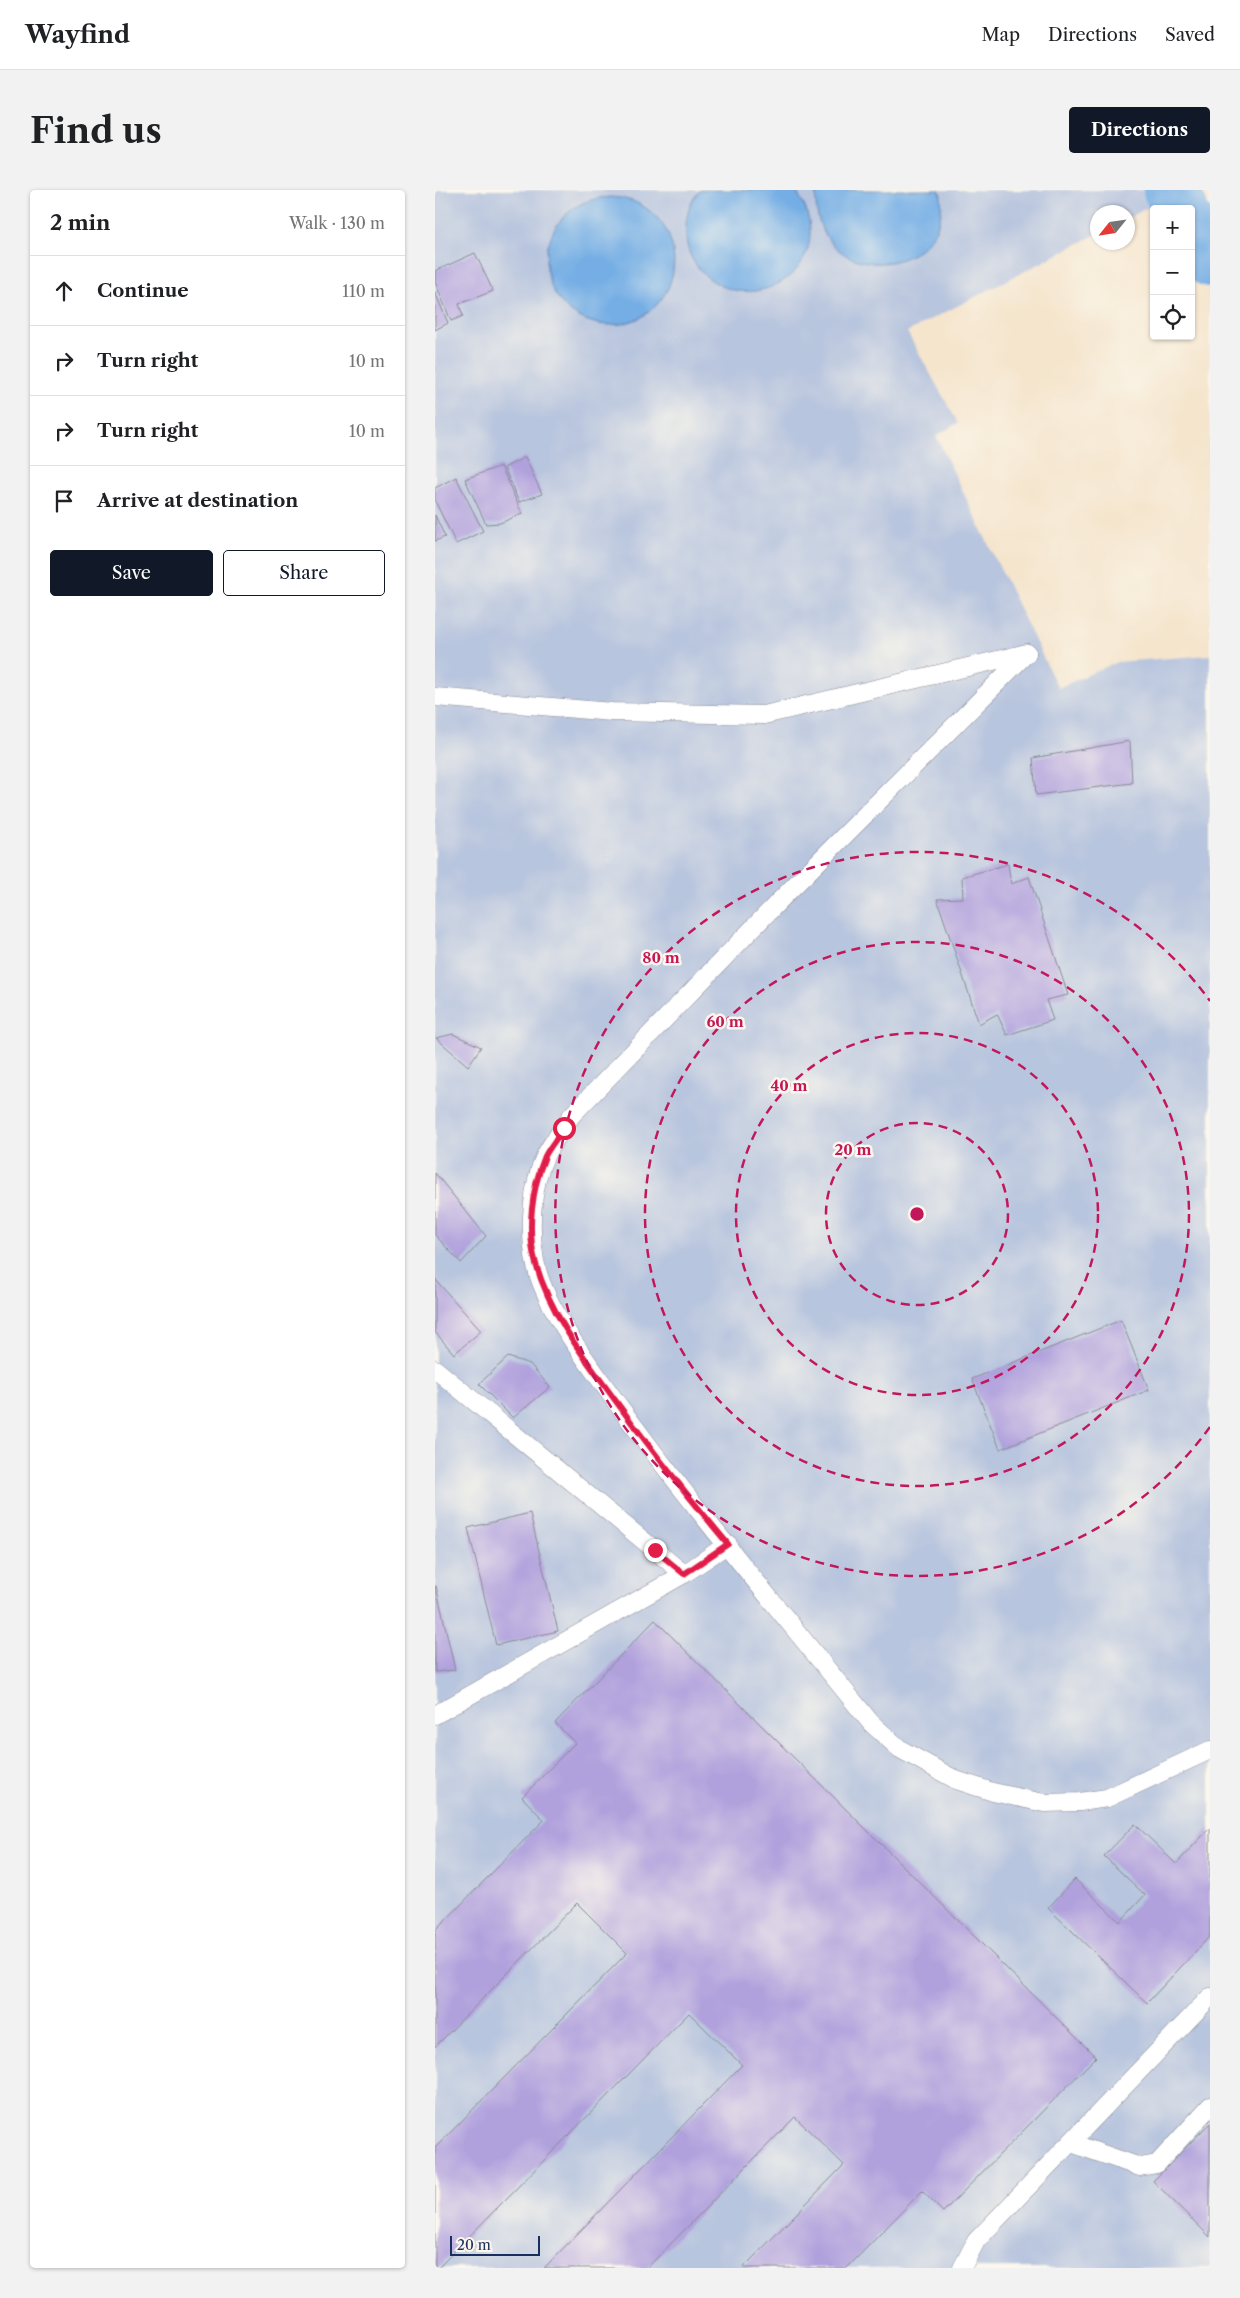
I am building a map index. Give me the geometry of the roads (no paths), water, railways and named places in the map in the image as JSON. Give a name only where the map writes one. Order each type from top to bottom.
[{"type":"lane","points":[[435,697],[612,712],[764,715],[1027,653],[626,1058],[571,1116],[546,1155],[535,1194],[531,1222],[535,1263],[547,1294],[571,1339],[655,1456],[871,1723],[900,1749],[956,1780],[993,1792],[1044,1803],[1080,1802],[1107,1798],[1210,1750]]},
{"type":"lane","points":[[435,1370],[684,1574]]},
{"type":"lane","points":[[435,1715],[684,1574],[728,1544]]},
{"type":"lane","points":[[957,2267],[977,2241],[1210,1997]]},
{"type":"lane","points":[[1071,2142],[1140,2167],[1157,2164],[1210,2106]]},
{"type":"water","points":[[700,190],[795,190],[807,213],[810,238],[805,257],[794,272],[779,283],[762,290],[743,291],[724,287],[706,276],[692,258],[686,242],[688,212]]},
{"type":"water","points":[[816,190],[940,190],[939,220],[927,243],[906,257],[882,263],[857,260],[835,247],[820,224]]},
{"type":"water","points":[[610,197],[634,202],[655,216],[669,237],[674,261],[669,285],[655,306],[634,320],[610,325],[586,320],[565,306],[551,285],[546,261],[551,237],[565,216],[586,202]]},
{"type":"waterway","points":[[1170,190],[1179,205]]},
{"type":"waterway","points":[[1195,234],[1210,260]]}]
